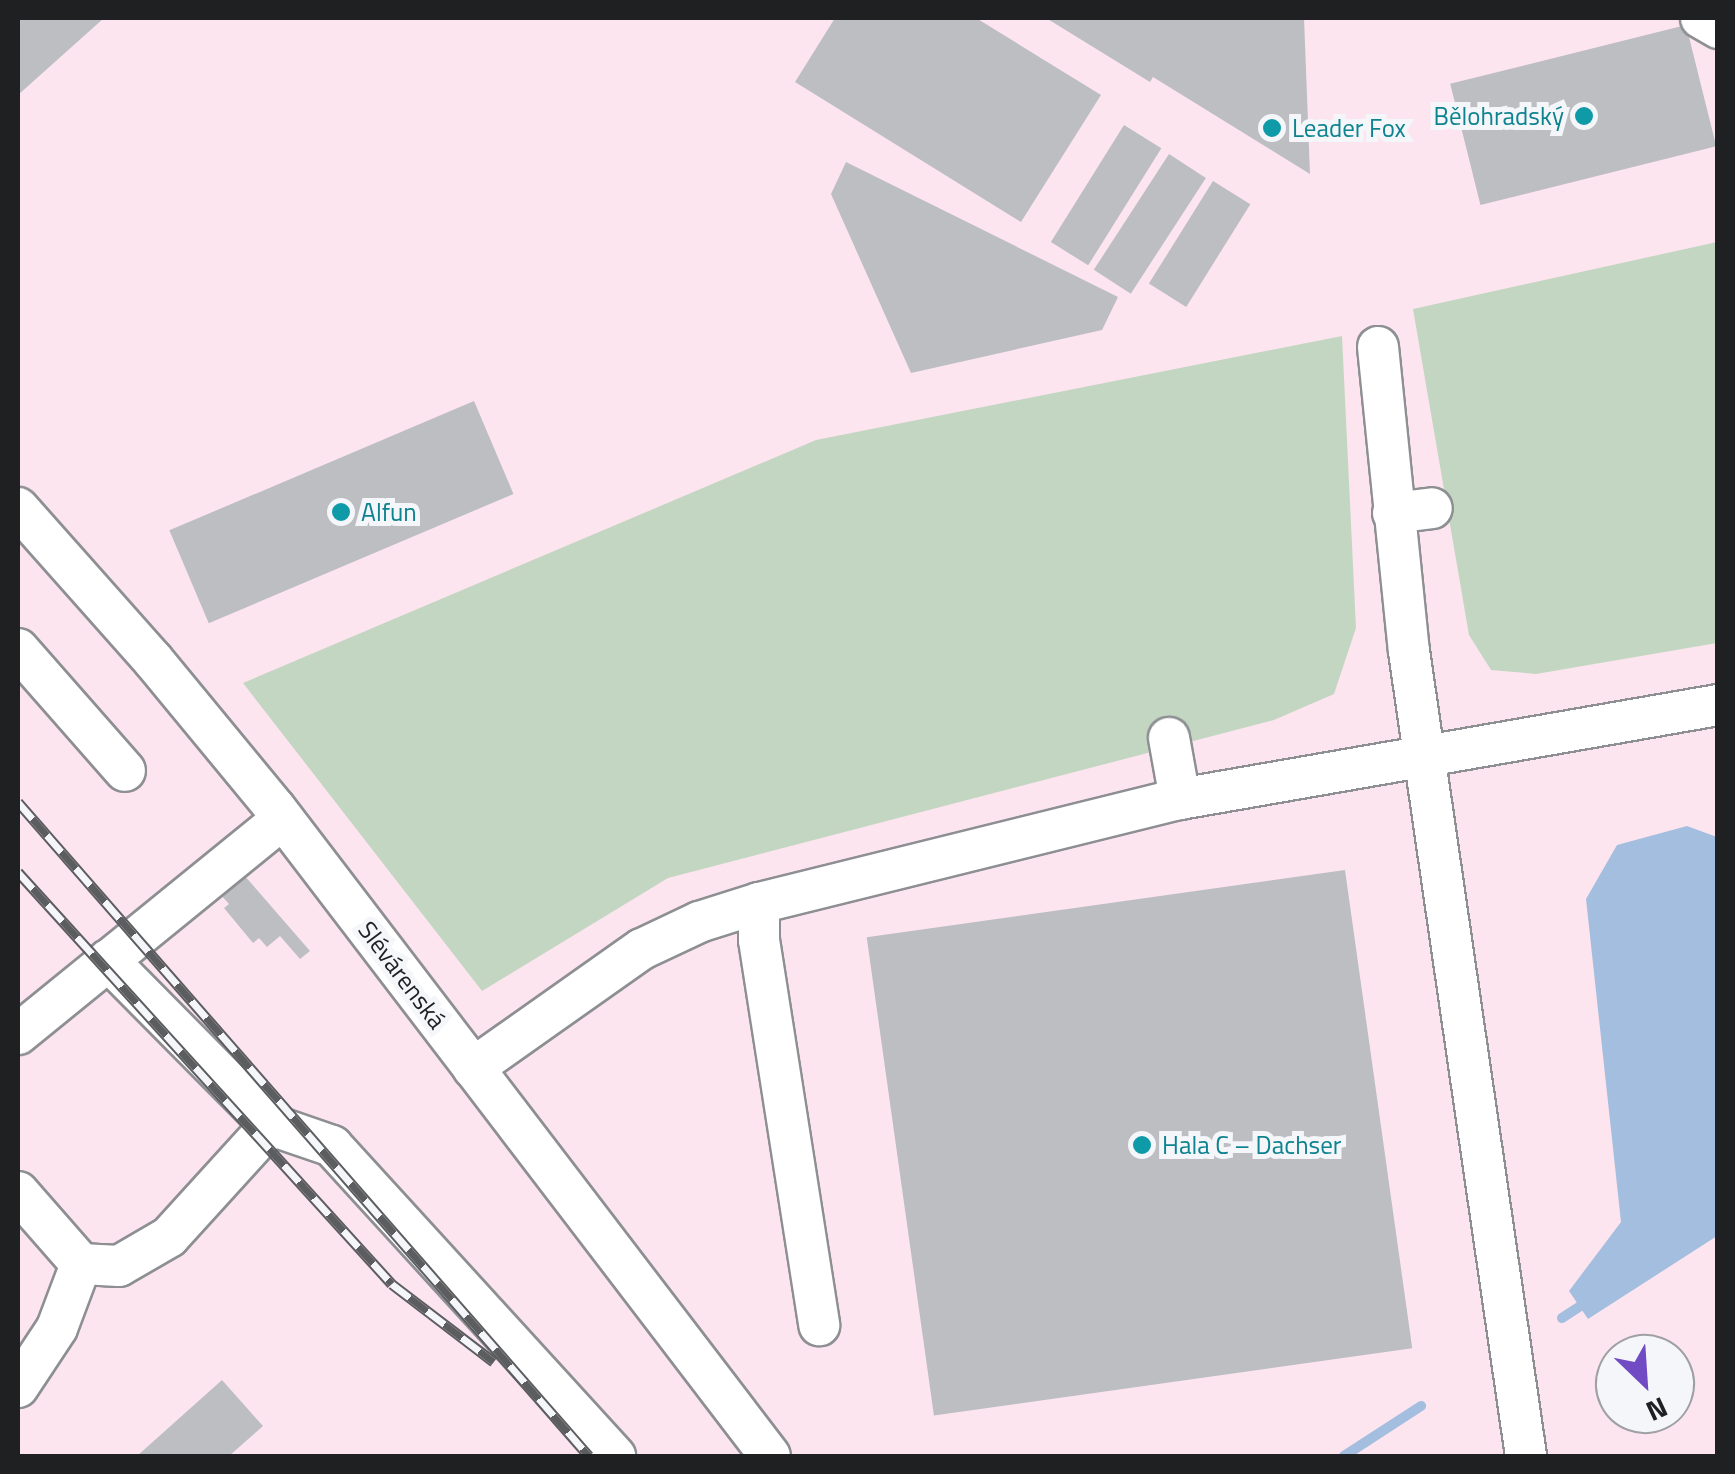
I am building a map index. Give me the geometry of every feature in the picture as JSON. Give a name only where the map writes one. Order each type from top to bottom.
[{"type":"street","points":[[1701,18],[1718,28]]},
{"type":"street","points":[[1378,346],[1412,511],[1423,756],[1526,1456]]},
{"type":"street","name":"Slévárenská","points":[[18,508],[152,660],[283,819],[770,1456]]},
{"type":"street","points":[[18,650],[125,771]]},
{"type":"street","points":[[473,1068],[642,948],[699,922],[759,903],[1180,799],[1718,705]]},
{"type":"street","points":[[1169,738],[1180,799]]},
{"type":"street","points":[[18,1034],[283,819]]},
{"type":"street","points":[[759,903],[760,940],[820,1325]]},
{"type":"street","points":[[108,960],[271,1124],[332,1146],[615,1456]]},
{"type":"street","points":[[18,1192],[80,1264],[118,1266],[169,1237],[271,1124]]},
{"type":"street","points":[[18,1387],[58,1328],[80,1264]]},
{"type":"shaded area","points":[[18,18],[1717,18],[1717,1456],[18,1456]]},
{"type":"green space","points":[[1717,242],[1717,643],[1536,674],[1491,670],[1469,635],[1413,309]]},
{"type":"green space","points":[[1342,336],[1356,628],[1334,694],[1274,720],[668,878],[482,991],[243,683],[816,440]]},
{"type":"water","points":[[1687,826],[1717,837],[1717,1236],[1588,1319],[1569,1291],[1621,1222],[1586,899],[1617,845]]},
{"type":"building","points":[[18,18],[104,18],[18,95]]},
{"type":"building","points":[[835,18],[976,18],[1101,95],[1021,222],[795,82]]},
{"type":"building","name":"Leader Fox","points":[[1046,18],[1304,18],[1310,174],[1153,77],[1150,82]]},
{"type":"building","name":"Bělohradský","points":[[1686,25],[1716,146],[1480,205],[1450,84]]},
{"type":"building","points":[[1124,125],[1161,148],[1088,265],[1051,242]]},
{"type":"building","points":[[1169,154],[1206,178],[1131,294],[1094,270]]},
{"type":"building","points":[[846,162],[1118,297],[1102,330],[911,373],[831,194]]},
{"type":"building","points":[[1213,181],[1250,204],[1186,307],[1149,284]]},
{"type":"building","name":"Alfun","points":[[474,401],[513,494],[209,623],[169,530]]},
{"type":"building","name":"Hala C – Dachser","points":[[1345,870],[1412,1348],[934,1416],[867,937]]},
{"type":"building","points":[[244,875],[310,951],[300,959],[280,936],[267,947],[259,938],[253,943],[224,908],[229,904],[221,895]]},
{"type":"building","points":[[222,1380],[263,1426],[229,1456],[137,1456]]},
{"type":"waterway","points":[[1562,1318],[1587,1302]]},
{"type":"waterway","points":[[1344,1456],[1421,1406]]},
{"type":"railway","points":[[18,802],[589,1456]]},
{"type":"railway","points":[[18,872],[392,1284],[494,1362]]},
{"type":"place","name":"Bělohradský","points":[[1584,116]]},
{"type":"place","name":"Leader Fox","points":[[1272,128]]},
{"type":"place","name":"Alfun","points":[[341,512]]},
{"type":"place","name":"Hala C – Dachser","points":[[1142,1145]]}]
